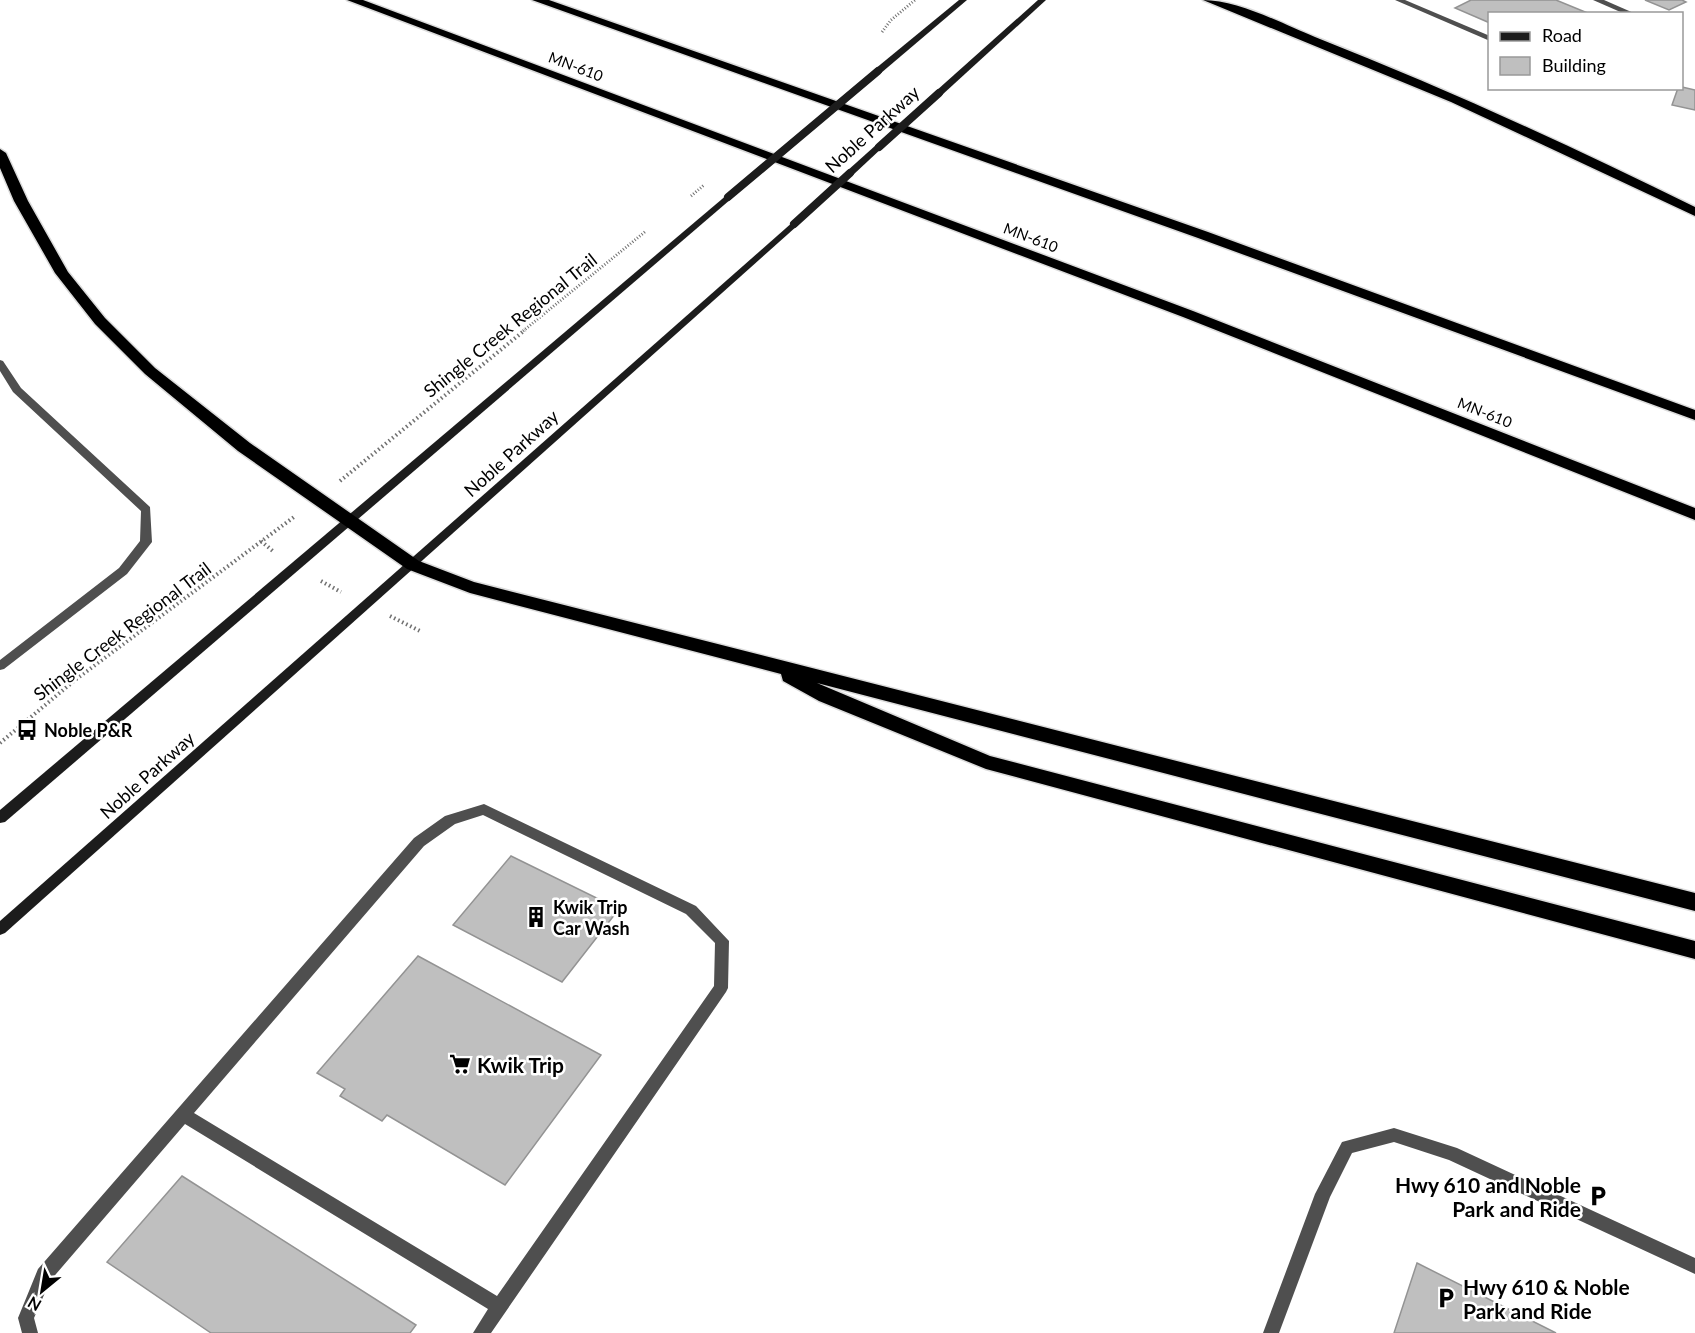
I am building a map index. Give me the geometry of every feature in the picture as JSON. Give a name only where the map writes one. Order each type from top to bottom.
[{"type":"highway","name":"MN-610","points":[[353,0],[1188,314],[1695,514]]},
{"type":"highway","points":[[538,0],[1214,238],[1695,415]]},
{"type":"highway","points":[[1209,0],[1378,66],[1474,107],[1695,212]]},
{"type":"highway","points":[[0,153],[46,247],[62,273],[100,321],[179,396],[244,447],[413,565],[470,587],[1695,902]]},
{"type":"highway","points":[[764,662],[825,696],[986,762],[1695,950]]},
{"type":"main road","points":[[0,818],[348,519],[963,0]]},
{"type":"main road","name":"Noble Parkway","points":[[0,929],[413,565],[1042,0]]},
{"type":"lane","points":[[1399,0],[1488,38]]},
{"type":"lane","points":[[1597,0],[1628,12]]},
{"type":"lane","points":[[0,363],[16,390],[146,510],[146,542],[123,571],[0,666]]},
{"type":"lane","points":[[30,1333],[26,1318],[44,1275],[182,1114],[419,842],[450,820],[484,809],[691,910],[722,941],[721,988],[481,1333]]},
{"type":"lane","points":[[182,1114],[499,1307]]},
{"type":"lane","points":[[1271,1333],[1323,1194],[1347,1147],[1394,1135],[1452,1152],[1695,1266]]},
{"type":"path","points":[[683,202],[691,196]]},
{"type":"path","name":"Shingle Creek Regional Trail","points":[[347,476],[651,227]]},
{"type":"path","name":"Shingle Creek Regional Trail","points":[[0,743],[75,680],[261,541]]},
{"type":"building","points":[[1471,0],[1556,0],[1585,12],[1488,12],[1488,22],[1455,8]]},
{"type":"building","points":[[1645,0],[1682,0],[1686,2],[1669,10]]},
{"type":"building","points":[[1683,87],[1695,90],[1695,110],[1672,105],[1677,90],[1683,90]]},
{"type":"building","name":"Kwik Trip Car Wash","points":[[511,856],[619,909],[562,982],[453,925]]},
{"type":"building","name":"Kwik Trip","points":[[418,956],[601,1055],[505,1185],[387,1115],[382,1121],[340,1096],[345,1089],[317,1073]]},
{"type":"building","points":[[182,1176],[416,1325],[410,1333],[211,1333],[107,1262]]},
{"type":"building","name":"Hwy 610 & Noble Park and Ride","points":[[1417,1263],[1556,1333],[1394,1333]]},
{"type":"place","name":"Noble P&R","points":[[27,730]]},
{"type":"place","name":"Kwik Trip Car Wash","points":[[536,917]]},
{"type":"place","name":"Kwik Trip","points":[[460,1064]]},
{"type":"place","name":"Hwy 610 and Noble Park and Ride","points":[[1598,1196]]},
{"type":"place","name":"Hwy 610 & Noble Park and Ride","points":[[1446,1298]]}]
